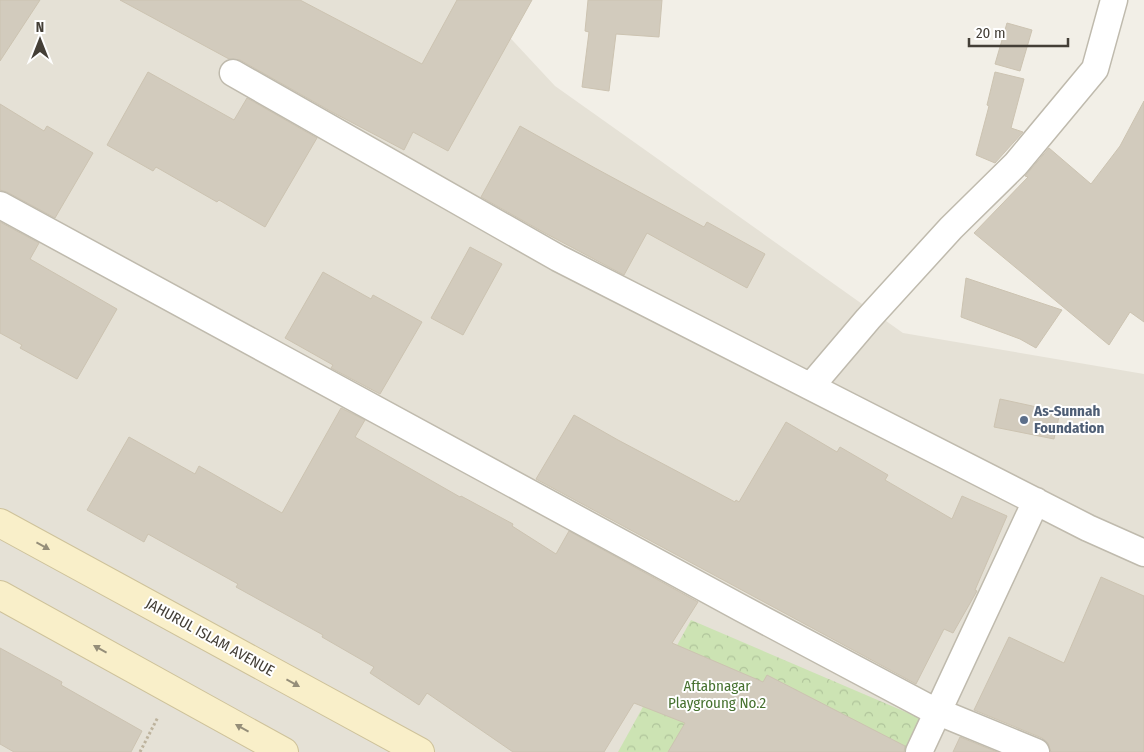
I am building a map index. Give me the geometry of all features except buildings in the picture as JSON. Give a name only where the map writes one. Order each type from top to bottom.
[{"type":"street","points":[[811,386],[868,319],[951,228],[1016,164],[1095,69],[1114,0]]},
{"type":"street","points":[[234,73],[558,258],[1088,528],[1144,553]]},
{"type":"street","points":[[0,205],[732,604],[938,712],[1036,752]]},
{"type":"street","points":[[919,752],[1036,501]]},
{"type":"street","name":"JAHURUL ISLAM AVENUE","points":[[0,523],[420,752]]},
{"type":"street","points":[[0,595],[284,752]]},
{"type":"path","points":[[140,752],[173,690]]},
{"type":"shaded area","points":[[0,0],[475,0],[555,86],[903,333],[1144,374],[1144,752],[0,752]]},
{"type":"green space","name":"Aftabnagar Playgroung No.2","points":[[691,620],[922,719],[904,752],[618,752]]},
{"type":"place","name":"As-Sunnah Foundation","points":[[1024,420]]}]
